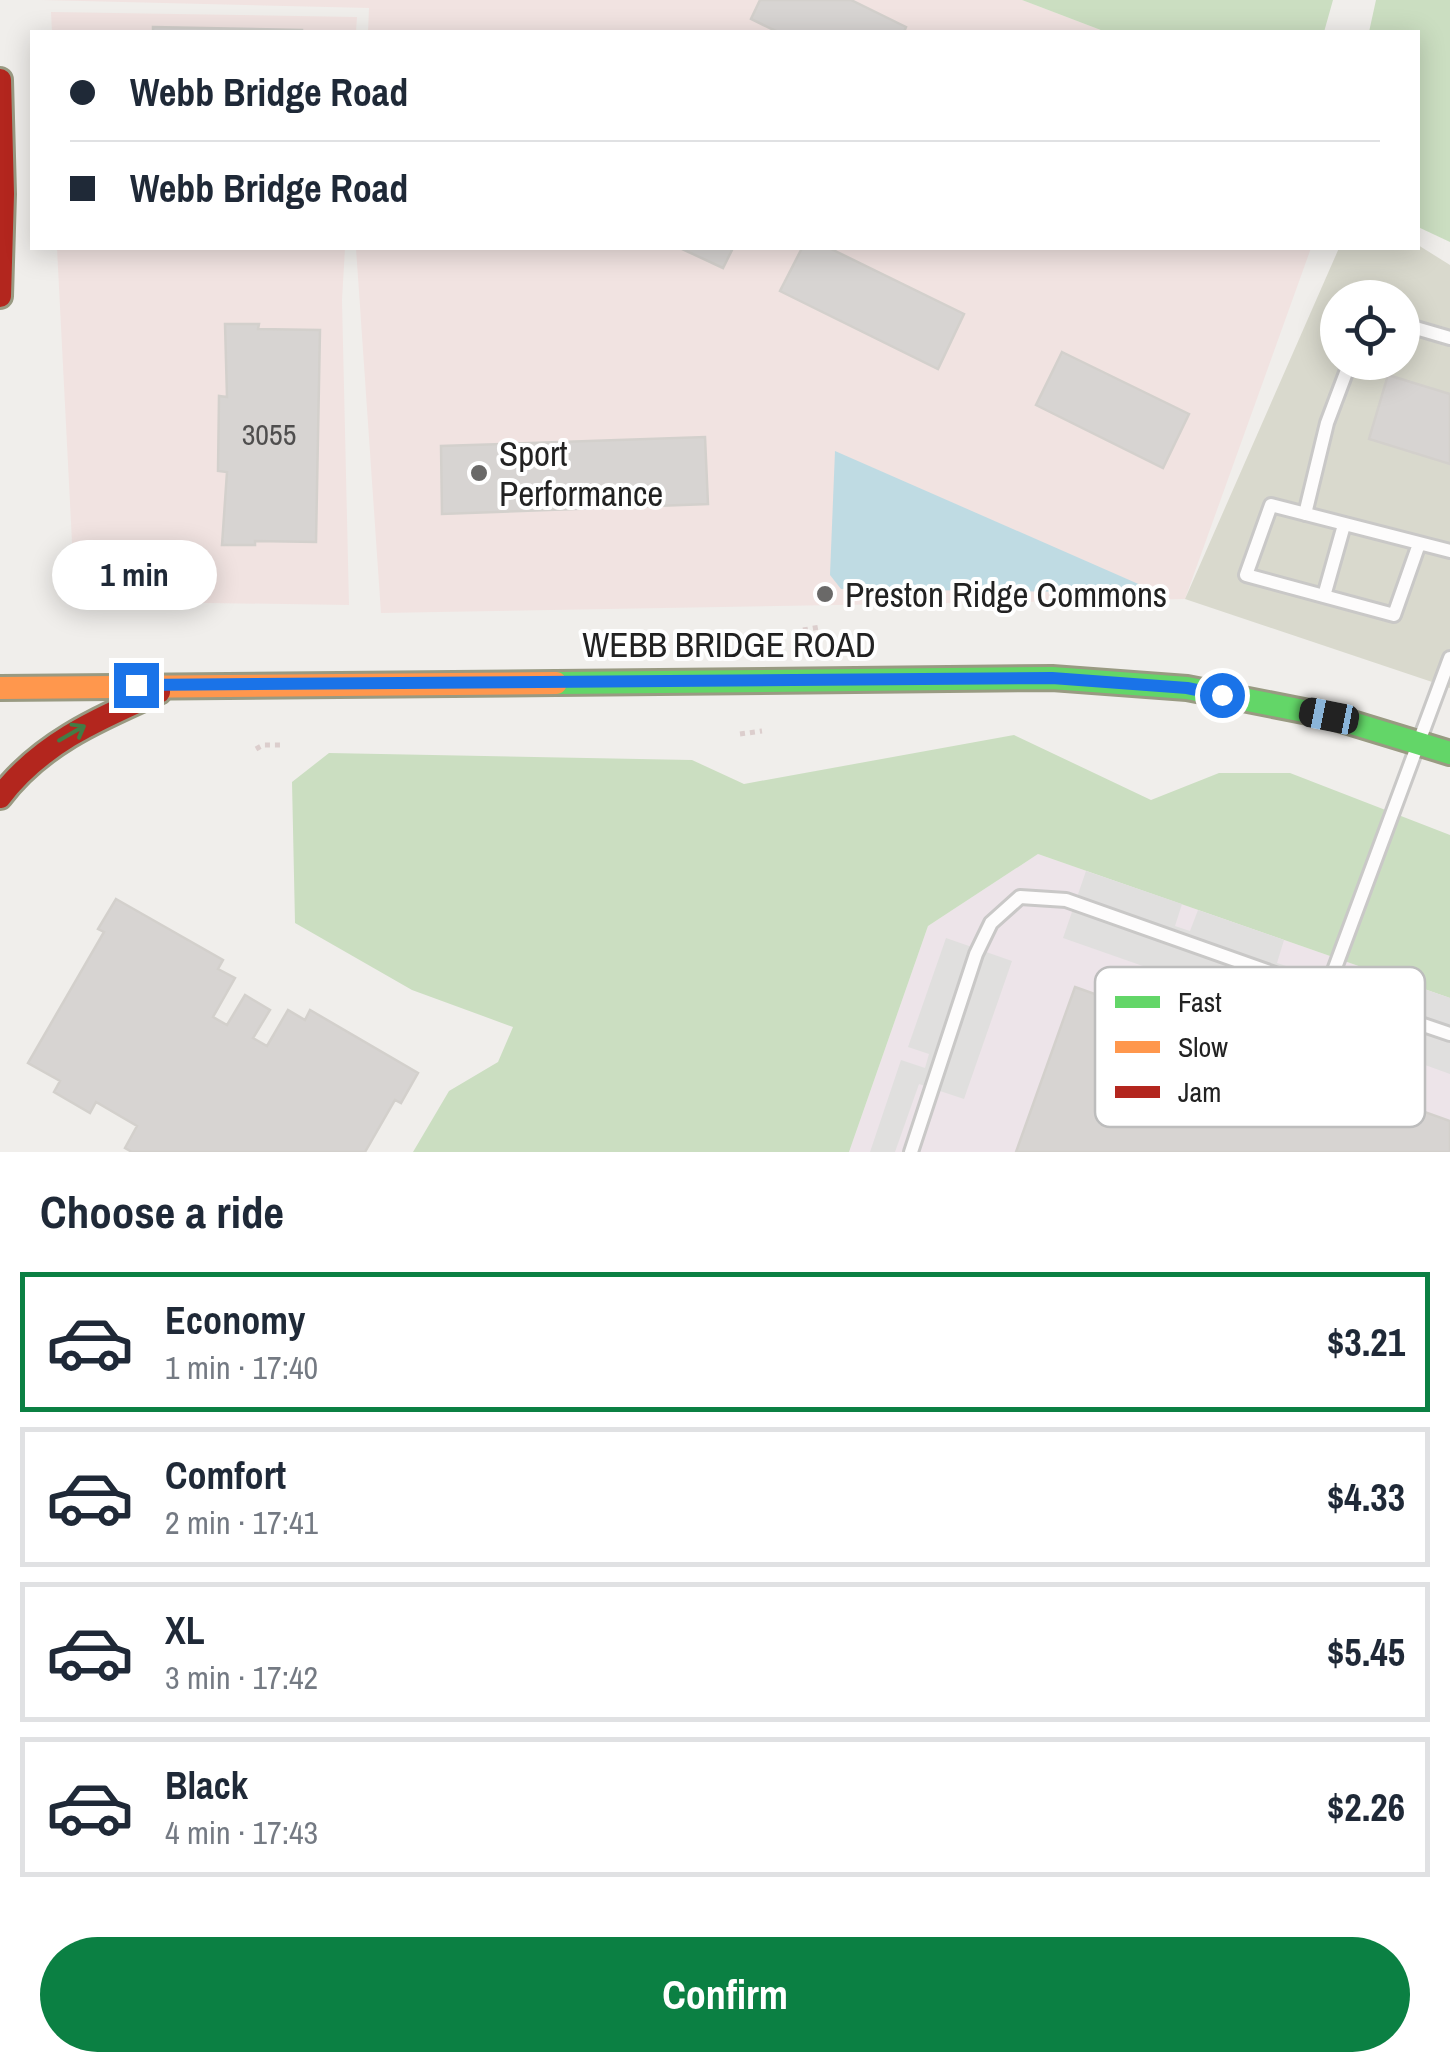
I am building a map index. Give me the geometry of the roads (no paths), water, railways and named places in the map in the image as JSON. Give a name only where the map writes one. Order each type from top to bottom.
[{"type":"street","points":[[0,80],[0,296]]},
{"type":"street","name":"WEBB BRIDGE ROAD","points":[[0,688],[1052,678],[1187,688],[1329,716],[1450,752]]},
{"type":"street","points":[[0,796],[36,754],[174,684]]},
{"type":"lane","points":[[1420,329],[1450,338]]},
{"type":"lane","points":[[1305,514],[1327,423],[1343,380]]},
{"type":"lane","points":[[1419,544],[1394,615],[1246,575],[1270,505],[1450,552]]},
{"type":"lane","points":[[1324,596],[1344,525]]},
{"type":"lane","points":[[1336,967],[1450,658]]},
{"type":"lane","points":[[911,1152],[976,954],[991,923],[1020,898],[1066,900],[1255,967]]},
{"type":"lane","points":[[1425,1026],[1450,1034]]},
{"type":"water","points":[[835,451],[1143,586],[1143,593],[841,589],[830,575]]},
{"type":"place","name":"Sport Performance","points":[[479,473]]},
{"type":"place","name":"Preston Ridge Commons","points":[[825,594]]}]
